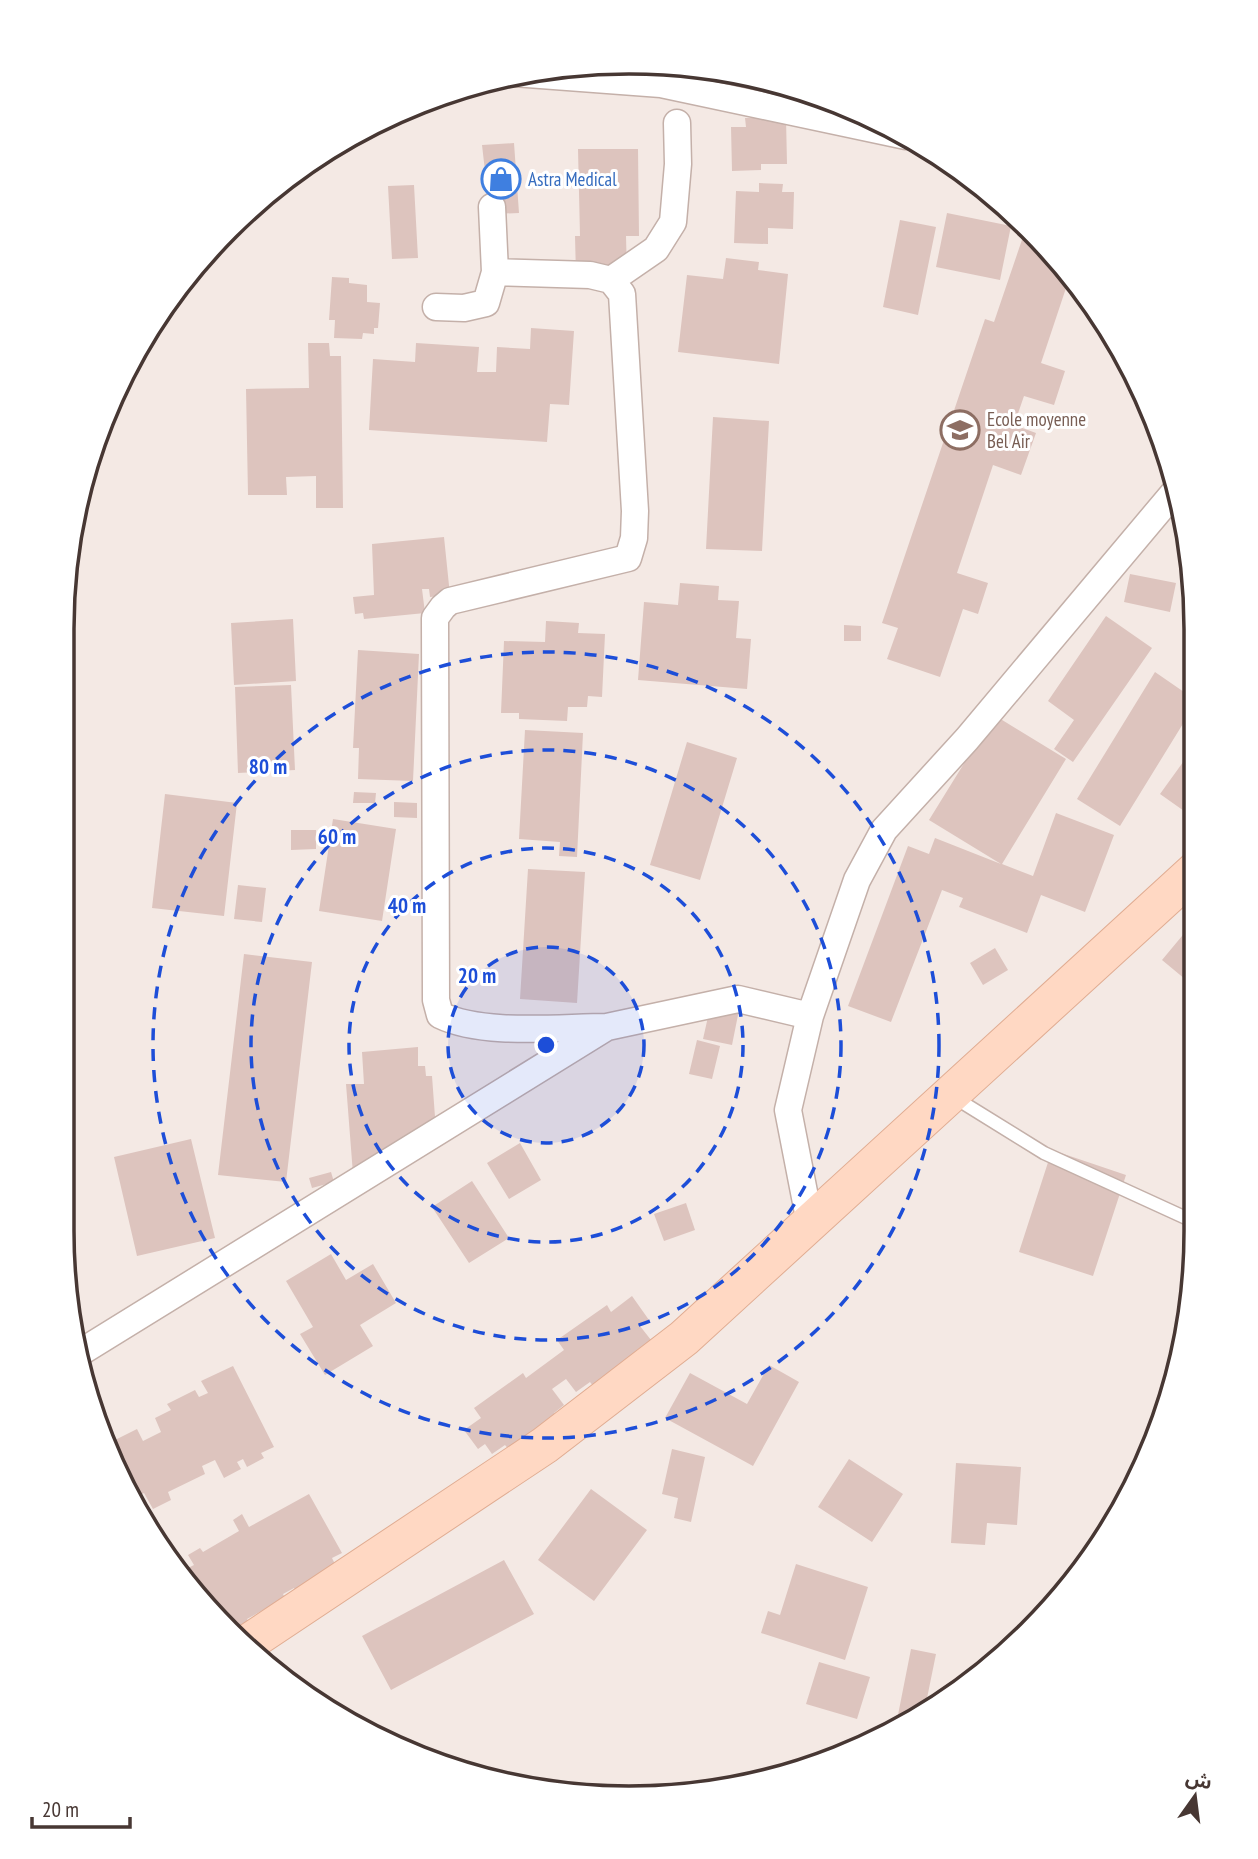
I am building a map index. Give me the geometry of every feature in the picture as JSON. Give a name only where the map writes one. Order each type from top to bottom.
[{"type":"main road","points":[[254,1639],[545,1445],[684,1338],[1184,881]]},
{"type":"street","points":[[568,77],[661,84],[868,128]]},
{"type":"street","points":[[611,280],[656,249],[673,222],[678,164],[677,123]]},
{"type":"street","points":[[436,307],[464,308],[486,303],[495,272],[492,207]]},
{"type":"street","points":[[495,272],[590,275],[611,280],[622,294],[635,511],[634,538],[628,558],[450,601],[435,618],[436,1000],[440,1015],[470,1025],[503,1028],[607,1027],[738,999],[810,1016]]},
{"type":"street","points":[[810,1223],[788,1110],[810,1016],[857,880],[884,830],[967,739],[1169,499]]},
{"type":"street","points":[[86,1349],[607,1027]]},
{"type":"lane","points":[[949,1094],[1044,1153],[1184,1217]]},
{"type":"building","points":[[745,118],[786,118],[787,164],[761,164],[761,170],[732,171],[731,127],[746,127]]},
{"type":"building","name":"Astra Medical","points":[[514,143],[519,213],[490,214],[482,145]]},
{"type":"building","points":[[578,149],[638,149],[639,236],[626,236],[627,274],[576,275],[575,236],[580,236]]},
{"type":"building","points":[[759,183],[783,184],[782,192],[794,192],[793,229],[768,228],[768,244],[734,243],[736,191],[759,192]]},
{"type":"building","points":[[414,185],[418,258],[392,259],[388,186]]},
{"type":"building","points":[[947,213],[1011,226],[1000,280],[936,267]]},
{"type":"building","points":[[900,220],[936,227],[918,315],[883,307]]},
{"type":"building","points":[[1023,237],[1066,287],[1041,363],[1065,371],[1054,405],[1024,396],[1014,425],[1036,433],[1021,475],[993,465],[957,573],[988,583],[978,614],[963,609],[940,677],[887,659],[898,628],[882,623],[985,319],[994,322]]},
{"type":"building","points":[[726,258],[759,262],[758,270],[788,274],[779,364],[678,352],[687,275],[723,279]]},
{"type":"building","points":[[332,277],[349,278],[349,283],[367,285],[367,302],[380,303],[378,328],[374,328],[374,334],[363,333],[362,339],[334,338],[335,320],[329,320]]},
{"type":"building","points":[[531,328],[574,331],[569,405],[550,404],[547,442],[369,430],[373,359],[415,362],[416,343],[479,347],[477,372],[496,372],[497,347],[530,349]]},
{"type":"building","points":[[308,343],[329,343],[330,356],[341,356],[343,508],[316,508],[316,476],[286,477],[287,495],[248,495],[246,389],[309,388]]},
{"type":"building","points":[[713,417],[769,421],[762,551],[706,549]]},
{"type":"building","points":[[444,537],[450,595],[430,597],[429,589],[422,589],[425,613],[364,619],[363,613],[355,614],[353,597],[374,595],[372,544]]},
{"type":"building","points":[[1130,574],[1176,583],[1170,612],[1124,602]]},
{"type":"building","points":[[680,583],[719,586],[718,600],[739,601],[736,638],[751,639],[747,689],[638,680],[644,602],[678,605]]},
{"type":"building","points":[[1106,616],[1152,648],[1073,762],[1054,749],[1074,720],[1048,701]]},
{"type":"building","points":[[293,619],[296,681],[234,685],[231,623]]},
{"type":"building","points":[[546,621],[579,623],[578,633],[605,634],[602,697],[588,696],[587,707],[568,707],[567,721],[519,719],[519,713],[501,713],[504,641],[545,642]]},
{"type":"building","points":[[844,625],[861,626],[861,641],[844,641]]},
{"type":"building","points":[[358,650],[419,654],[413,781],[358,779],[359,748],[353,748]]},
{"type":"building","points":[[1155,672],[1184,692],[1184,722],[1120,826],[1077,799]]},
{"type":"building","points":[[291,685],[295,770],[238,773],[235,687]]},
{"type":"building","points":[[994,715],[1066,759],[1002,864],[1033,876],[1056,813],[1114,835],[1085,912],[1041,895],[1027,933],[959,907],[963,898],[942,890],[891,1022],[848,1006],[908,846],[929,854],[935,838],[1001,864],[929,820]]},
{"type":"building","points":[[525,730],[583,733],[577,857],[559,856],[560,842],[519,839]]},
{"type":"building","points":[[687,742],[737,758],[700,880],[650,865]]},
{"type":"building","points":[[1184,761],[1184,811],[1160,794]]},
{"type":"building","points":[[354,792],[376,793],[375,803],[353,803]]},
{"type":"building","points":[[165,794],[237,803],[224,916],[152,908]]},
{"type":"building","points":[[394,802],[417,803],[417,818],[394,817]]},
{"type":"building","points":[[333,819],[396,829],[382,921],[319,911]]},
{"type":"building","points":[[291,830],[316,830],[316,849],[291,850]]},
{"type":"building","points":[[528,869],[585,872],[577,1003],[520,999]]},
{"type":"building","points":[[238,885],[266,888],[262,922],[234,919]]},
{"type":"building","points":[[1184,934],[1184,978],[1162,960]]},
{"type":"building","points":[[995,948],[1008,970],[983,985],[970,963]]},
{"type":"building","points":[[244,954],[312,962],[286,1182],[218,1175]]},
{"type":"building","points":[[712,999],[740,1005],[732,1045],[703,1039]]},
{"type":"building","points":[[697,1040],[720,1046],[712,1079],[689,1074]]},
{"type":"building","points":[[418,1047],[418,1066],[425,1066],[426,1076],[432,1076],[435,1117],[353,1174],[346,1084],[364,1084],[362,1052]]},
{"type":"building","points":[[191,1139],[215,1238],[137,1256],[114,1157]]},
{"type":"building","points":[[520,1143],[541,1180],[509,1199],[487,1163]]},
{"type":"building","points":[[1052,1150],[1126,1175],[1093,1276],[1019,1252]]},
{"type":"building","points":[[331,1172],[334,1182],[312,1188],[309,1178]]},
{"type":"building","points":[[472,1181],[509,1238],[469,1263],[432,1207]]},
{"type":"building","points":[[686,1203],[695,1230],[664,1241],[654,1214]]},
{"type":"building","points":[[331,1254],[346,1280],[373,1264],[396,1303],[360,1325],[373,1346],[325,1375],[300,1334],[313,1327],[286,1281]]},
{"type":"building","points":[[632,1296],[649,1320],[640,1326],[651,1340],[637,1350],[643,1357],[597,1391],[590,1382],[576,1392],[566,1379],[552,1389],[564,1405],[554,1413],[560,1422],[514,1456],[505,1445],[492,1454],[485,1444],[478,1449],[464,1430],[481,1418],[474,1408],[523,1373],[526,1378],[564,1350],[557,1340],[607,1305],[611,1312]]},
{"type":"building","points":[[769,1365],[799,1382],[753,1466],[665,1418],[690,1373],[747,1404]]},
{"type":"building","points":[[233,1366],[274,1447],[261,1453],[264,1458],[247,1467],[243,1459],[237,1462],[241,1469],[224,1478],[215,1460],[202,1466],[205,1474],[168,1492],[171,1500],[153,1509],[144,1493],[141,1495],[115,1440],[137,1429],[143,1441],[161,1432],[155,1418],[171,1410],[167,1404],[195,1390],[199,1397],[208,1393],[201,1381]]},
{"type":"building","points":[[672,1449],[705,1457],[691,1522],[674,1518],[678,1498],[662,1494]]},
{"type":"building","points":[[849,1459],[903,1494],[872,1542],[818,1507]]},
{"type":"building","points":[[956,1463],[1021,1467],[1017,1525],[987,1523],[985,1545],[951,1543]]},
{"type":"building","points":[[591,1489],[647,1530],[594,1601],[538,1560]]},
{"type":"building","points":[[309,1494],[342,1553],[332,1558],[338,1570],[298,1596],[294,1588],[283,1594],[289,1606],[272,1605],[247,1619],[253,1630],[244,1630],[188,1568],[194,1565],[188,1555],[200,1548],[203,1552],[239,1531],[233,1520],[242,1514],[249,1527]]},
{"type":"building","points":[[504,1560],[534,1614],[391,1690],[362,1636]]},
{"type":"building","points":[[796,1564],[868,1587],[845,1660],[761,1633],[768,1611],[780,1615]]},
{"type":"building","points":[[911,1649],[936,1654],[927,1699],[898,1716]]},
{"type":"building","points":[[819,1662],[870,1677],[857,1719],[806,1704]]},
{"type":"place","name":"Astra Medical","points":[[501,179]]},
{"type":"place","name":"Ecole moyenne Bel Air","points":[[960,430]]}]
